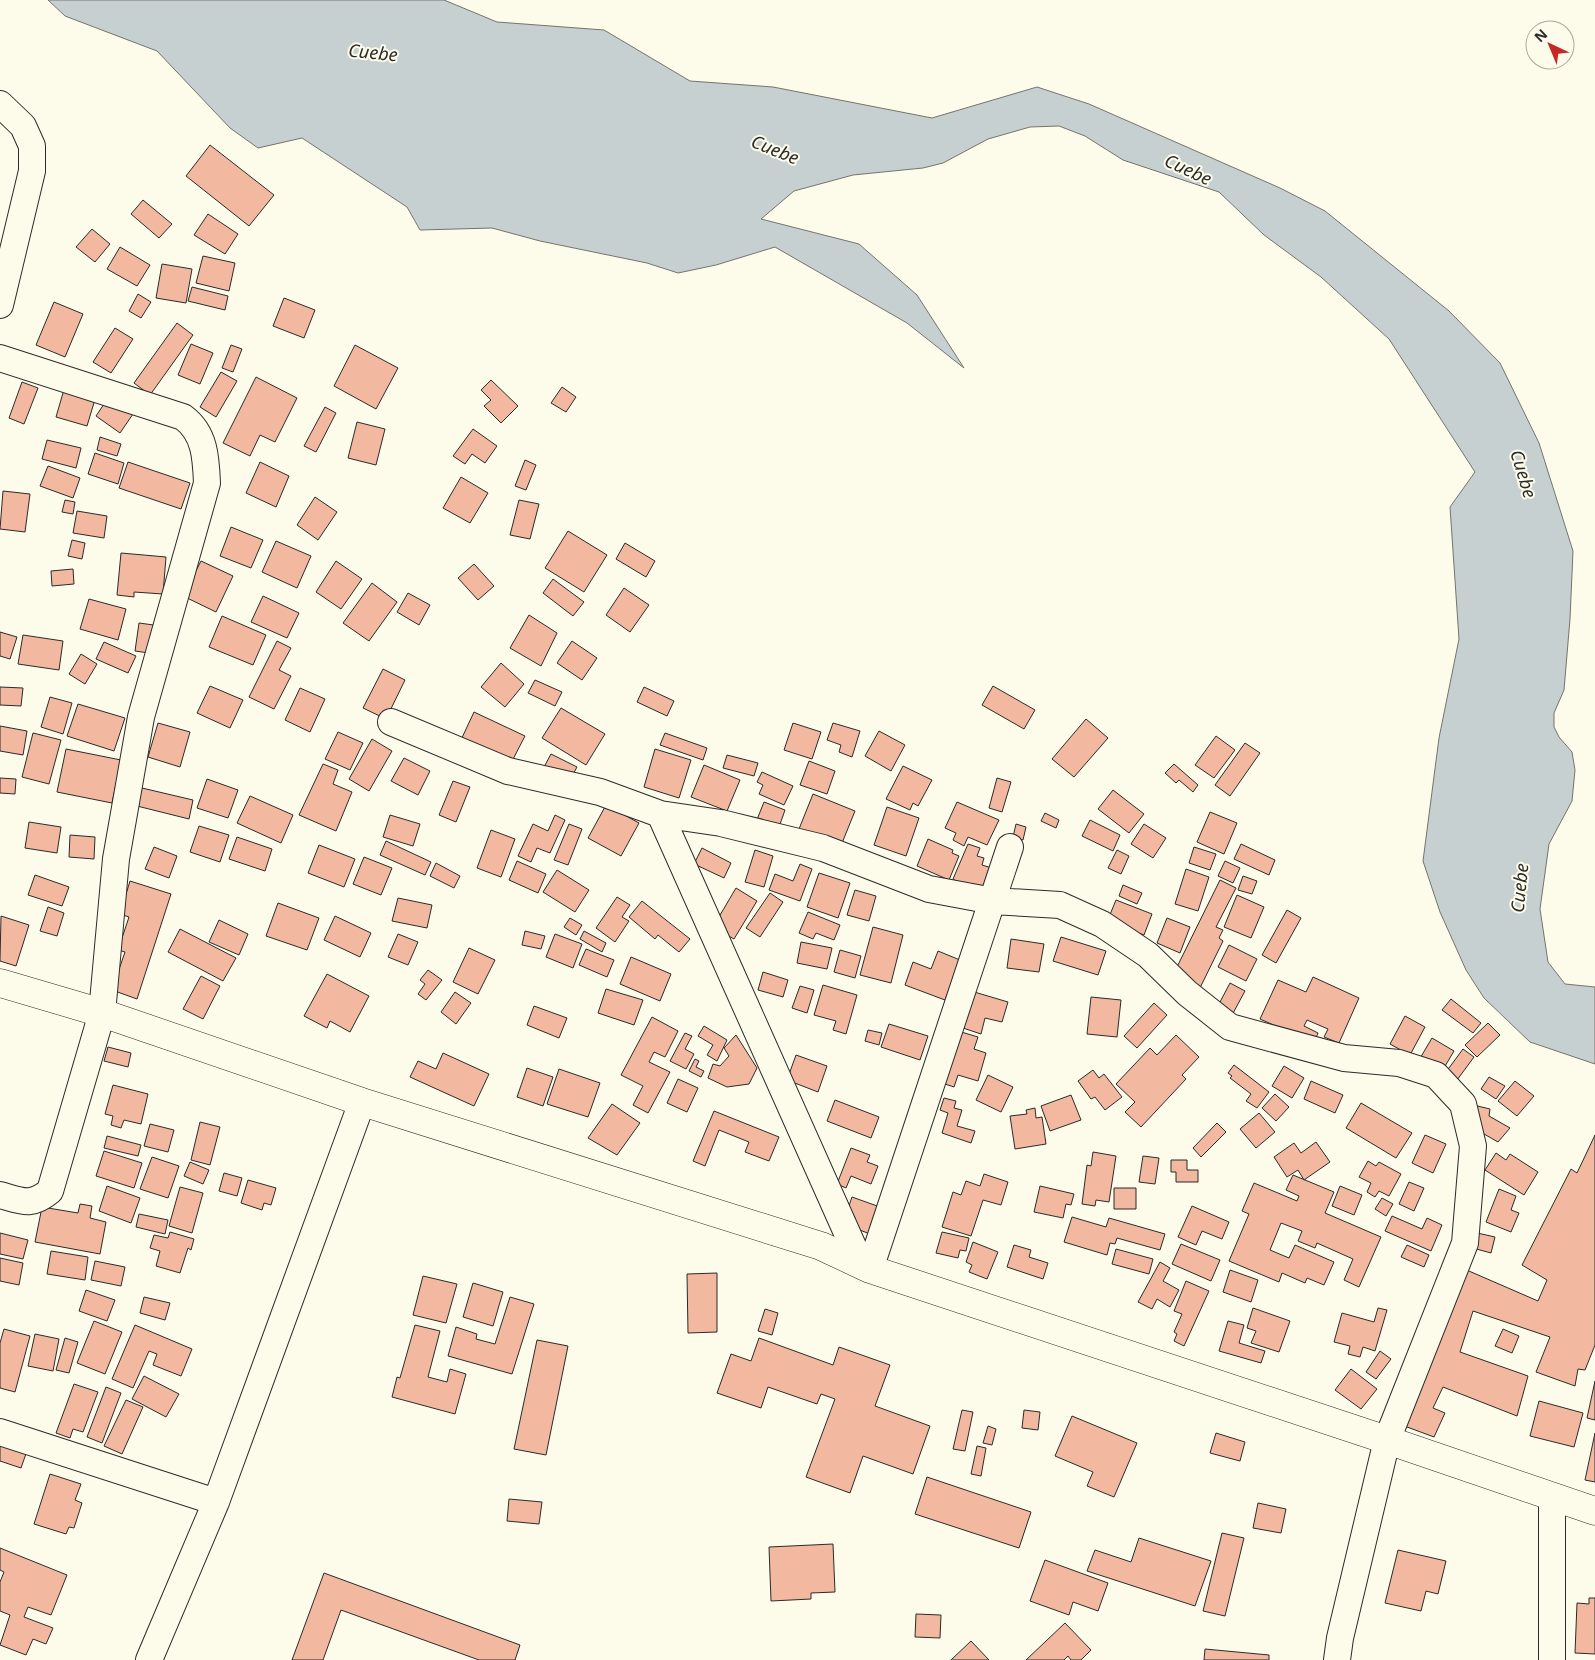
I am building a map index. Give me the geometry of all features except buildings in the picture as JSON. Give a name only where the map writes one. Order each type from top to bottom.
[{"type":"main road","points":[[0,984],[102,1013],[362,1102],[821,1246],[865,1266],[1595,1511]]},
{"type":"street","points":[[0,104],[23,126],[32,146],[32,171],[0,305]]},
{"type":"street","points":[[0,358],[183,416],[197,431],[206,455],[207,483],[141,717],[116,859],[102,1013],[50,1190],[34,1202],[26,1202],[0,1195]]},
{"type":"street","points":[[391,722],[508,771],[600,792],[660,814],[721,823],[824,848],[929,889],[993,901],[1060,905],[1102,924],[1148,955],[1187,993],[1230,1027],[1344,1058],[1399,1062],[1436,1075],[1463,1104],[1473,1146],[1465,1243],[1387,1440],[1340,1638],[1337,1660]]},
{"type":"street","points":[[660,814],[865,1266]]},
{"type":"street","points":[[865,1266],[993,901],[1010,847]]},
{"type":"street","points":[[149,1660],[216,1502],[362,1102]]},
{"type":"street","points":[[0,1432],[216,1502]]},
{"type":"street","points":[[1552,1497],[1552,1660]]},
{"type":"water","name":"Cuebe","points":[[48,0],[444,0],[497,22],[604,30],[690,81],[773,87],[932,118],[1037,87],[1089,104],[1280,188],[1325,211],[1449,311],[1500,363],[1539,443],[1573,551],[1564,690],[1554,713],[1554,727],[1559,737],[1572,752],[1575,770],[1572,801],[1549,844],[1540,909],[1548,962],[1565,984],[1595,987],[1595,1064],[1530,1042],[1484,998],[1466,970],[1440,912],[1423,861],[1439,738],[1459,639],[1450,507],[1475,472],[1389,339],[1321,277],[1264,235],[1219,192],[1123,160],[1085,136],[1059,126],[1030,127],[988,139],[943,163],[923,168],[853,175],[794,191],[761,219],[859,244],[917,295],[964,368],[907,323],[775,247],[716,265],[678,273],[647,263],[540,241],[492,228],[420,230],[407,207],[302,138],[258,148],[230,128],[157,51],[65,16]]}]
